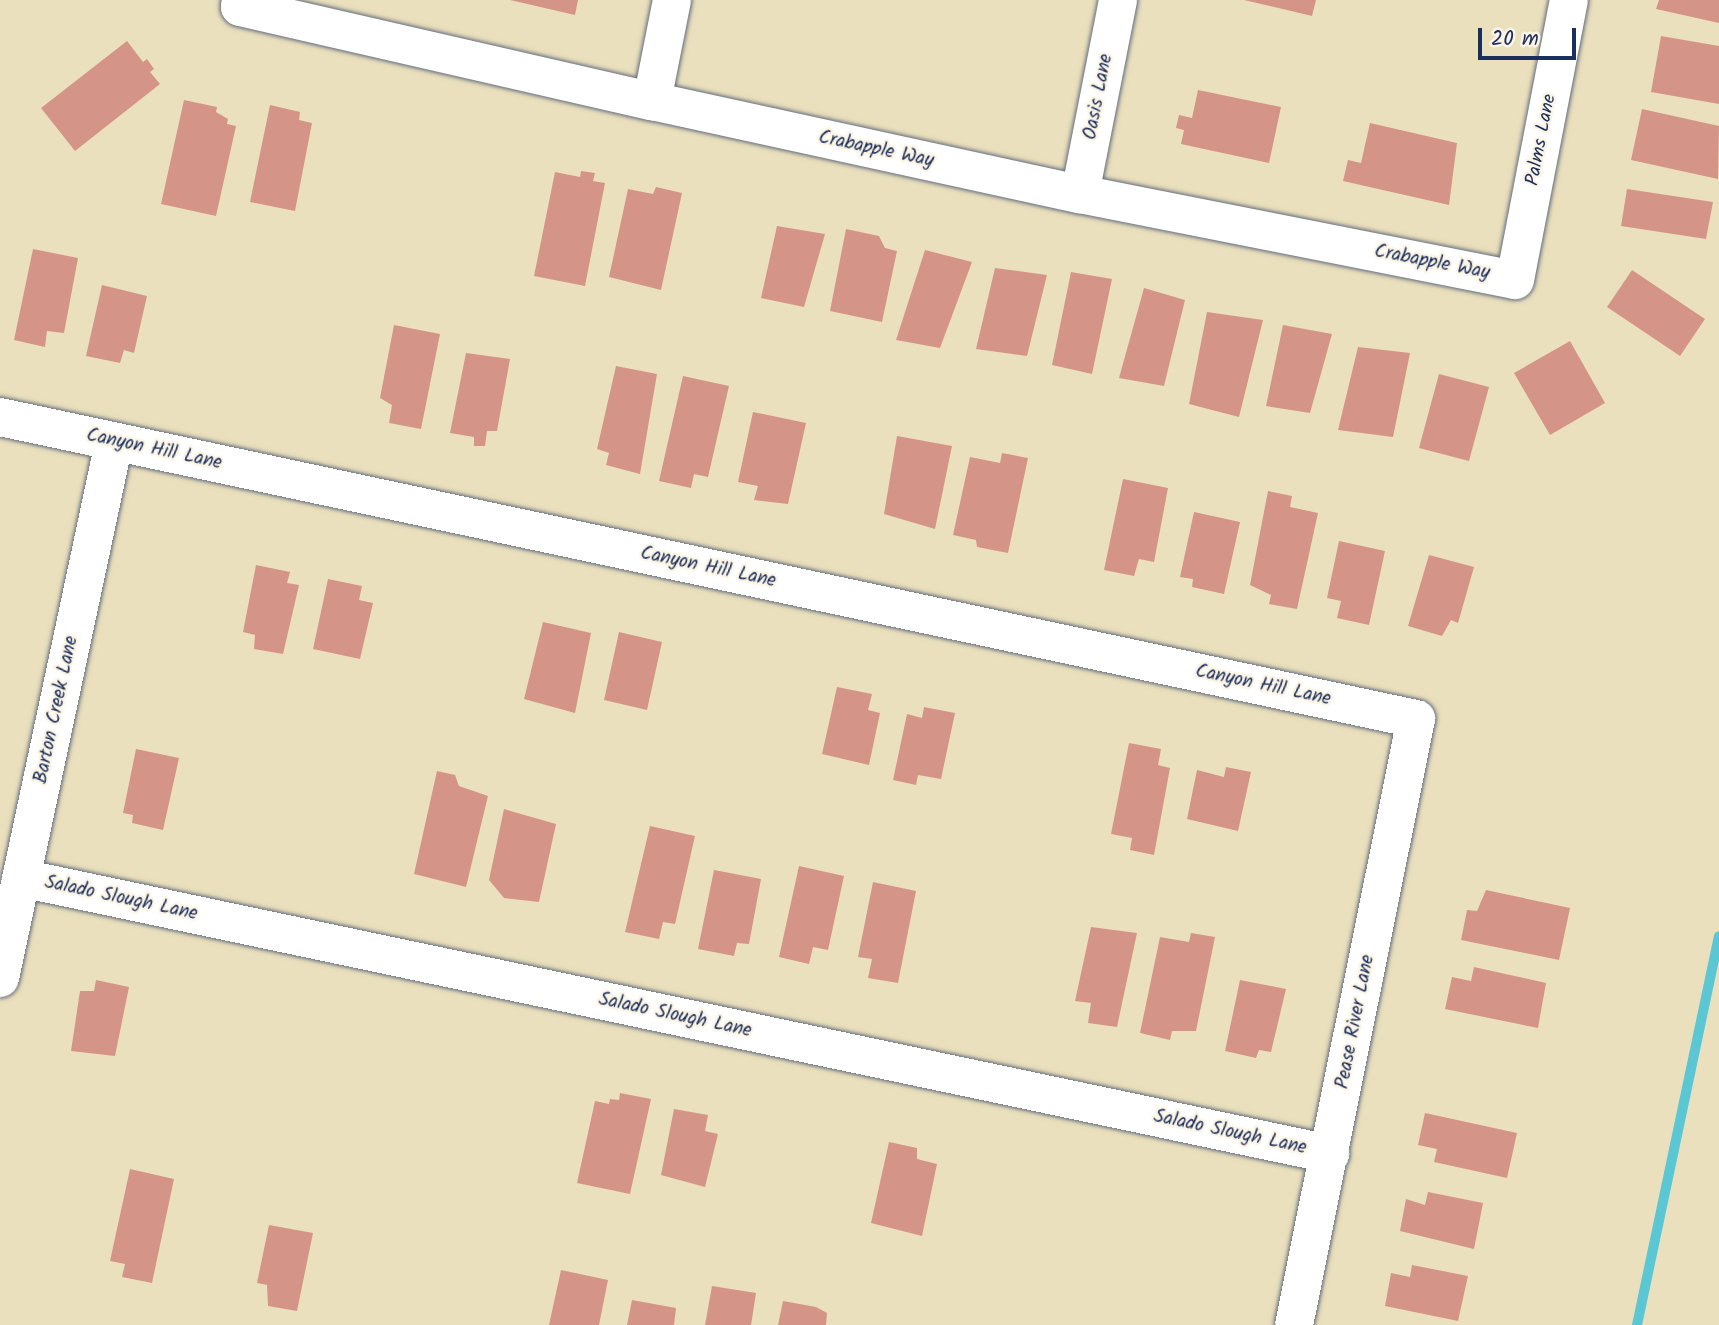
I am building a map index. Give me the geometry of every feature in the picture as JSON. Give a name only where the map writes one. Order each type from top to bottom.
[{"type":"street","points":[[652,102],[672,0]]},
{"type":"street","name":"Oasis Lane","points":[[1080,194],[1118,0]]},
{"type":"street","name":"Palms Lane","points":[[1515,280],[1569,0]]},
{"type":"street","name":"Crabapple Way","points":[[241,4],[652,102],[1080,194],[1515,280]]},
{"type":"street","name":"Canyon Hill Lane","points":[[0,417],[1416,719]]},
{"type":"street","name":"Barton Creek Lane","points":[[0,978],[114,442]]},
{"type":"street","name":"Pease River Lane","points":[[1294,1325],[1416,719]]},
{"type":"street","name":"Salado Slough Lane","points":[[21,878],[1330,1154]]},
{"type":"building","points":[[510,0],[578,0],[575,15]]},
{"type":"building","points":[[1244,0],[1316,0],[1312,16]]},
{"type":"building","points":[[1659,0],[1719,0],[1719,23],[1656,9]]},
{"type":"building","points":[[1661,36],[1719,46],[1719,104],[1651,92]]},
{"type":"building","points":[[127,41],[143,62],[147,59],[154,69],[150,72],[160,84],[75,151],[41,108]]},
{"type":"building","points":[[1198,90],[1281,107],[1269,163],[1181,144],[1184,130],[1176,128],[1179,115],[1192,118]]},
{"type":"building","points":[[184,100],[217,107],[216,112],[228,119],[227,124],[236,126],[216,216],[161,204]]},
{"type":"building","points":[[270,105],[300,112],[299,120],[312,123],[295,211],[250,202]]},
{"type":"building","points":[[1642,109],[1719,126],[1718,179],[1631,160]]},
{"type":"building","points":[[1370,123],[1457,143],[1449,205],[1343,181],[1348,160],[1361,163]]},
{"type":"building","points":[[581,171],[595,173],[593,181],[605,183],[585,286],[534,276],[555,172],[580,177]]},
{"type":"building","points":[[656,187],[682,193],[661,290],[609,277],[628,189],[653,194]]},
{"type":"building","points":[[1627,189],[1713,202],[1706,239],[1621,226]]},
{"type":"building","points":[[777,226],[825,234],[804,307],[761,298]]},
{"type":"building","points":[[846,229],[879,236],[885,248],[897,251],[882,322],[830,311]]},
{"type":"building","points":[[33,249],[78,258],[64,333],[47,331],[45,347],[14,340]]},
{"type":"building","points":[[925,250],[972,262],[940,348],[896,340]]},
{"type":"building","points":[[995,268],[1047,275],[1027,356],[976,349]]},
{"type":"building","points":[[1632,270],[1705,319],[1680,356],[1607,307]]},
{"type":"building","points":[[1071,272],[1112,279],[1092,374],[1052,365]]},
{"type":"building","points":[[102,285],[147,296],[134,353],[124,350],[120,363],[86,356]]},
{"type":"building","points":[[1144,288],[1185,300],[1164,386],[1119,378]]},
{"type":"building","points":[[1207,312],[1263,320],[1239,417],[1189,404]]},
{"type":"building","points":[[394,325],[440,334],[421,429],[389,423],[392,405],[380,398]]},
{"type":"building","points":[[1283,325],[1332,334],[1310,413],[1266,406]]},
{"type":"building","points":[[1570,341],[1605,403],[1550,435],[1514,373]]},
{"type":"building","points":[[1358,347],[1410,353],[1393,437],[1338,430]]},
{"type":"building","points":[[466,353],[510,359],[497,431],[487,431],[485,446],[474,446],[474,437],[450,433]]},
{"type":"building","points":[[616,366],[657,374],[640,474],[606,465],[609,453],[597,449]]},
{"type":"building","points":[[1439,374],[1489,387],[1469,461],[1419,448]]},
{"type":"building","points":[[683,376],[729,386],[708,477],[694,474],[691,488],[659,481]]},
{"type":"building","points":[[753,412],[806,423],[788,504],[754,500],[758,486],[738,482]]},
{"type":"building","points":[[897,436],[952,446],[935,529],[884,514]]},
{"type":"building","points":[[1002,453],[1028,458],[1008,553],[977,547],[976,540],[953,535],[970,457],[1000,463]]},
{"type":"building","points":[[1123,479],[1168,488],[1154,562],[1139,559],[1134,576],[1104,570]]},
{"type":"building","points":[[1268,491],[1292,496],[1290,507],[1318,513],[1297,609],[1269,604],[1271,595],[1250,585]]},
{"type":"building","points":[[1194,512],[1240,522],[1224,594],[1192,587],[1193,579],[1180,577]]},
{"type":"building","points":[[1339,541],[1385,551],[1369,625],[1337,618],[1341,601],[1327,598]]},
{"type":"building","points":[[1429,555],[1474,567],[1458,623],[1451,620],[1442,636],[1408,626]]},
{"type":"building","points":[[256,565],[290,572],[287,583],[299,585],[283,654],[254,649],[255,635],[243,632]]},
{"type":"building","points":[[328,579],[362,586],[359,600],[373,603],[360,659],[313,649]]},
{"type":"building","points":[[543,622],[591,633],[575,713],[524,699]]},
{"type":"building","points":[[619,632],[662,642],[647,710],[604,700]]},
{"type":"building","points":[[837,687],[872,694],[868,710],[880,713],[869,765],[822,754]]},
{"type":"building","points":[[924,707],[955,713],[941,779],[918,775],[916,785],[893,780],[907,714],[922,718]]},
{"type":"building","points":[[1129,743],[1161,749],[1158,765],[1170,768],[1154,855],[1130,850],[1132,838],[1111,834]]},
{"type":"building","points":[[136,749],[179,758],[163,830],[132,823],[133,815],[123,813]]},
{"type":"building","points":[[1226,767],[1251,772],[1238,831],[1187,819],[1197,770],[1224,777]]},
{"type":"building","points":[[437,771],[455,775],[459,786],[488,796],[466,887],[414,874]]},
{"type":"building","points":[[504,809],[556,824],[539,902],[504,898],[489,880]]},
{"type":"building","points":[[650,826],[695,836],[675,924],[663,922],[659,939],[625,932]]},
{"type":"building","points":[[799,866],[844,876],[828,950],[813,947],[809,964],[779,957]]},
{"type":"building","points":[[714,870],[761,879],[749,944],[737,943],[734,956],[698,949]]},
{"type":"building","points":[[873,882],[916,891],[898,983],[868,978],[872,959],[858,957]]},
{"type":"building","points":[[1486,890],[1570,908],[1559,960],[1461,940],[1467,910],[1477,911]]},
{"type":"building","points":[[1091,927],[1137,933],[1117,1027],[1088,1023],[1091,1003],[1075,1001]]},
{"type":"building","points":[[1191,933],[1215,937],[1196,1031],[1172,1031],[1170,1040],[1140,1033],[1160,937],[1189,942]]},
{"type":"building","points":[[1474,967],[1546,983],[1538,1028],[1445,1009],[1452,977],[1471,981]]},
{"type":"building","points":[[96,980],[129,987],[115,1056],[71,1051],[80,991],[94,991]]},
{"type":"building","points":[[1240,980],[1286,989],[1271,1052],[1259,1050],[1256,1058],[1225,1051]]},
{"type":"building","points":[[620,1093],[651,1099],[630,1194],[577,1183],[595,1101],[609,1104],[610,1099],[619,1100]]},
{"type":"building","points":[[674,1109],[708,1115],[705,1131],[718,1134],[705,1187],[661,1175]]},
{"type":"building","points":[[1425,1113],[1517,1133],[1507,1178],[1434,1162],[1437,1149],[1418,1145]]},
{"type":"building","points":[[889,1142],[917,1148],[917,1159],[937,1164],[922,1236],[871,1223]]},
{"type":"building","points":[[130,1169],[174,1179],[152,1283],[122,1277],[125,1264],[110,1261]]},
{"type":"building","points":[[1428,1192],[1483,1203],[1474,1249],[1400,1231],[1406,1199],[1425,1205]]},
{"type":"building","points":[[269,1225],[313,1233],[297,1311],[268,1306],[267,1285],[257,1283]]},
{"type":"building","points":[[1412,1265],[1468,1276],[1458,1321],[1385,1306],[1391,1273],[1410,1277]]},
{"type":"building","points":[[561,1270],[608,1280],[599,1325],[549,1325]]},
{"type":"building","points":[[712,1286],[756,1293],[751,1325],[705,1325]]},
{"type":"building","points":[[632,1300],[676,1308],[674,1325],[627,1325]]},
{"type":"building","points":[[783,1301],[816,1307],[827,1313],[826,1325],[778,1325]]},
{"type":"waterway","points":[[1637,1325],[1719,937]]}]
